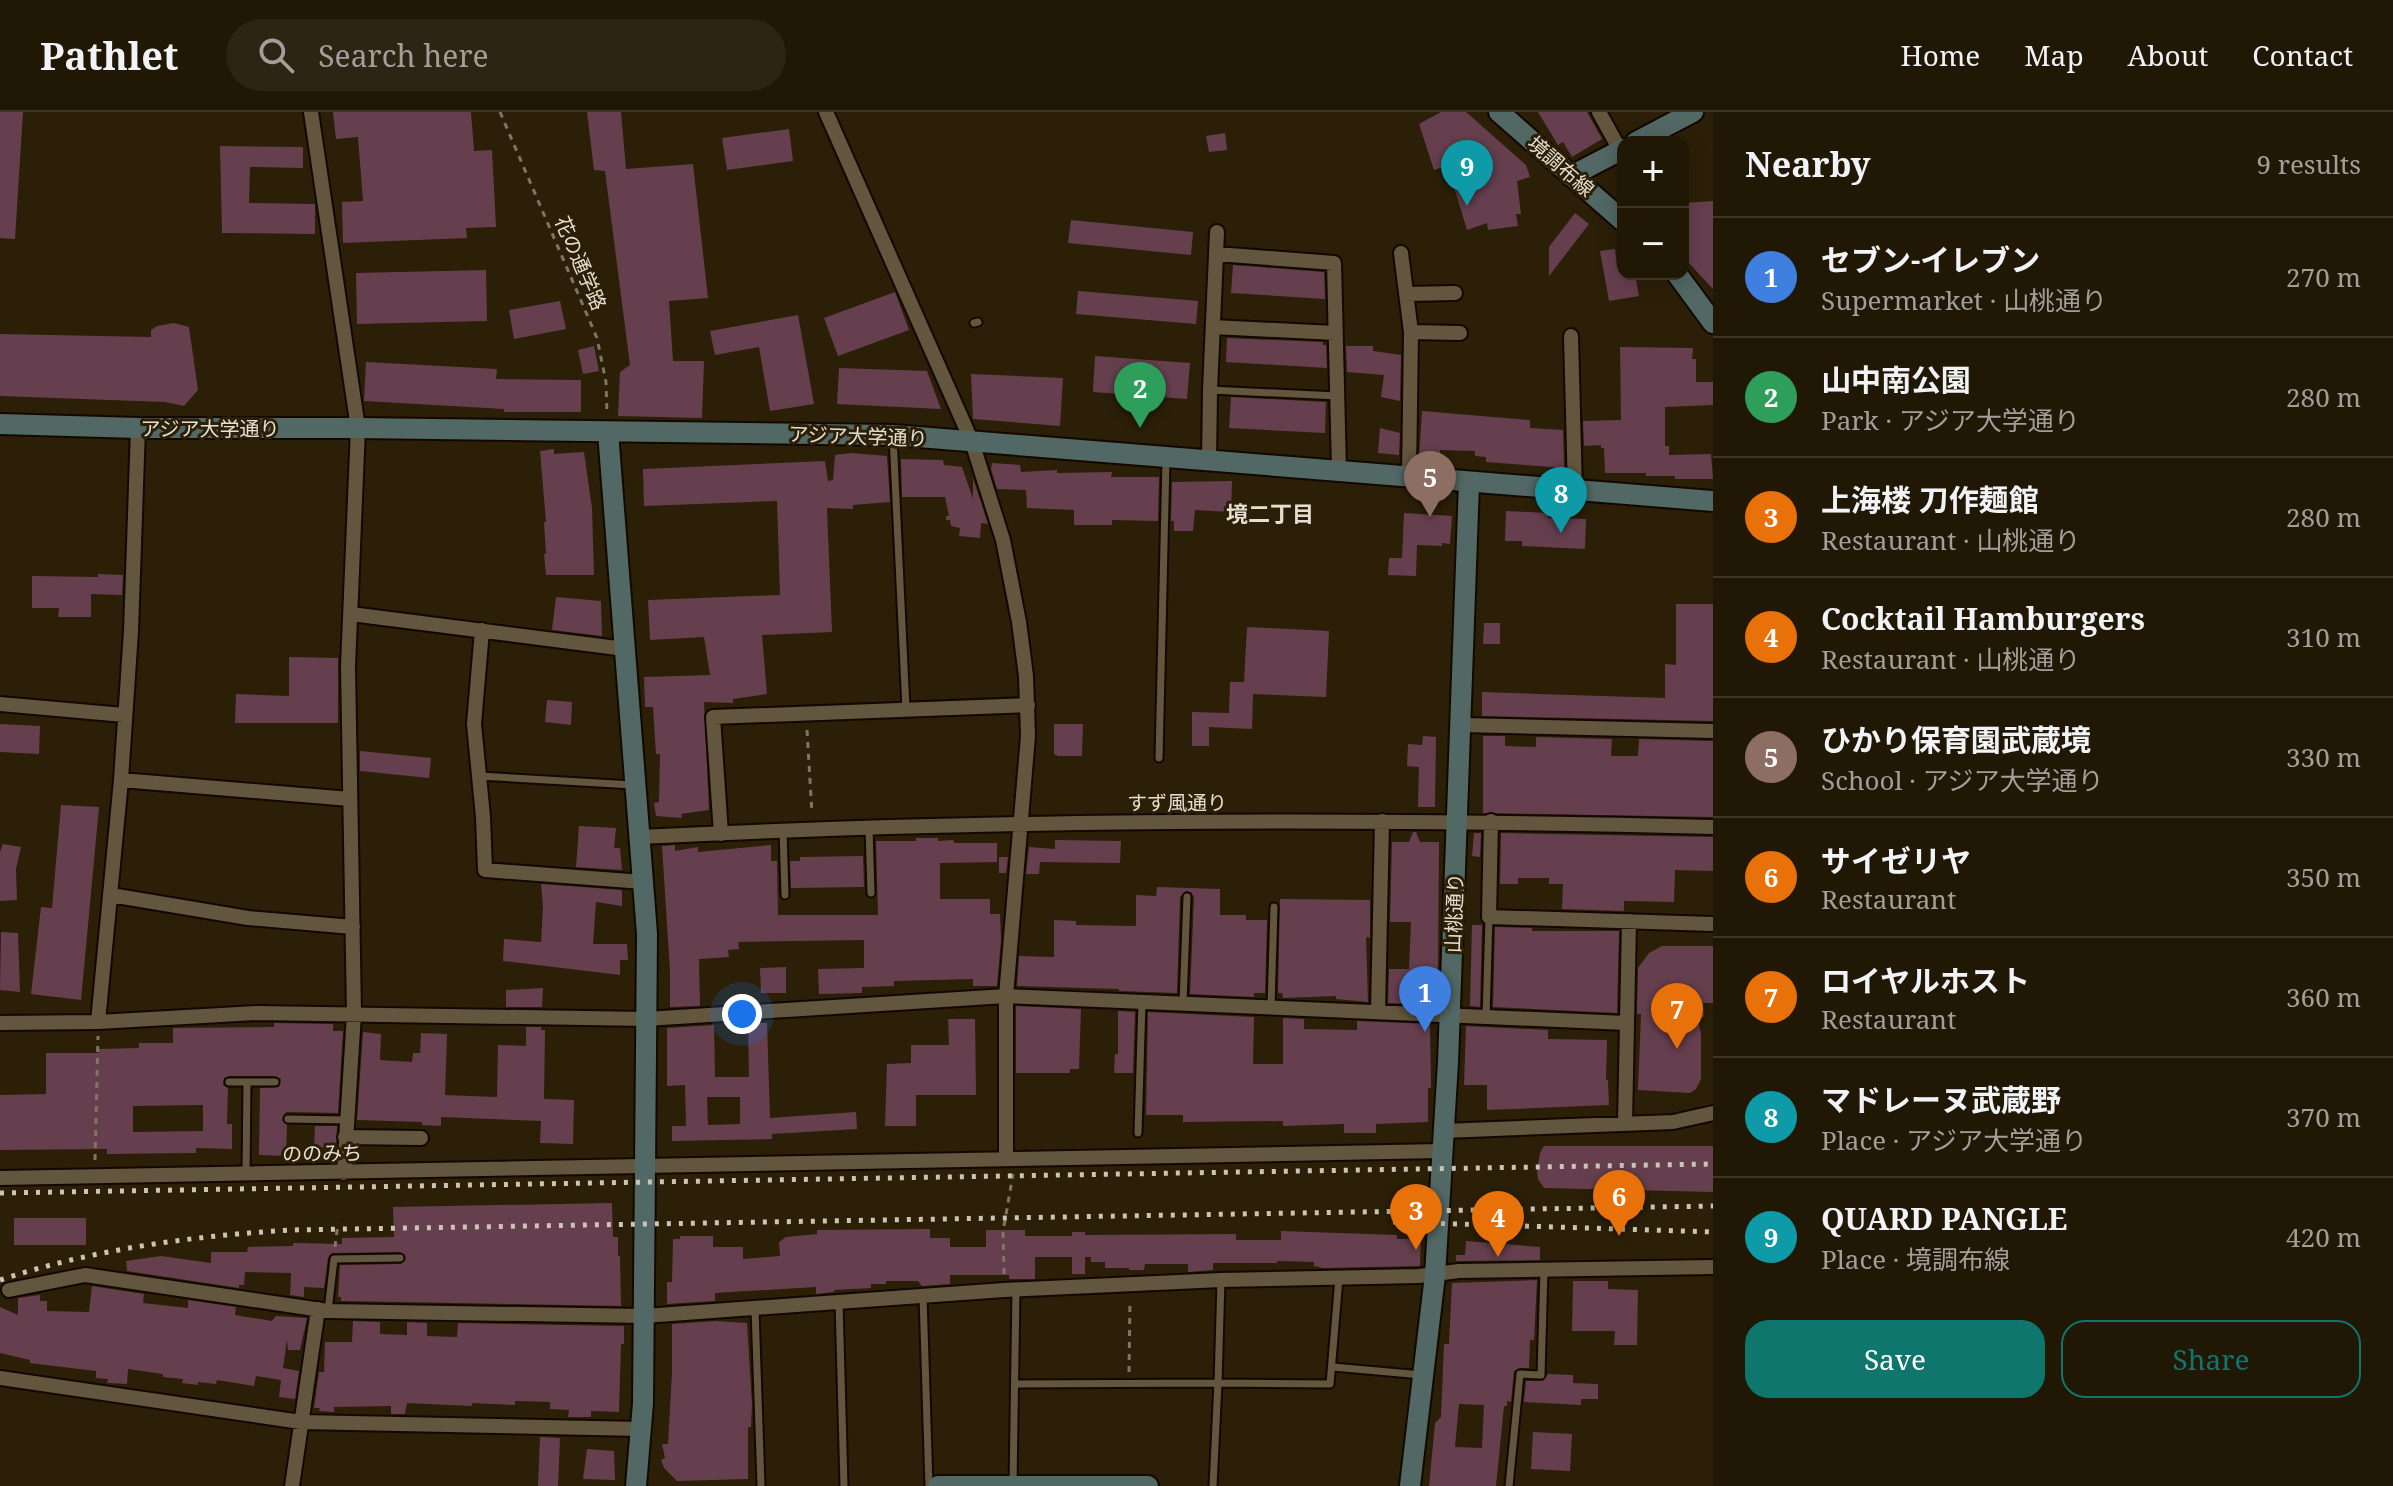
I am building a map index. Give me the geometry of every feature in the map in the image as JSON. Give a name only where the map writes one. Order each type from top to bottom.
[{"type":"street","points":[[311,112],[358,428],[348,666],[354,1014],[344,1173]]},
{"type":"street","points":[[826,112],[972,442],[1003,540],[1019,622],[1028,705],[1028,736],[1006,996],[1011,1159]]},
{"type":"street","name":"境調布線","points":[[1499,112],[1617,216]]},
{"type":"street","points":[[1599,112],[1618,136]]},
{"type":"street","points":[[1647,136],[1693,112]]},
{"type":"street","points":[[1571,176],[1617,152]]},
{"type":"street","points":[[1209,461],[1217,232]]},
{"type":"street","points":[[1401,253],[1411,332],[1409,477]]},
{"type":"street","points":[[1216,254],[1334,263],[1339,470]]},
{"type":"street","points":[[1681,280],[1713,323]]},
{"type":"street","points":[[1406,294],[1455,293]]},
{"type":"street","points":[[1213,327],[1335,333]]},
{"type":"street","points":[[1411,332],[1460,333]]},
{"type":"street","points":[[1571,336],[1575,491]]},
{"type":"street","name":"アジア大学通り","points":[[0,424],[893,435],[1713,501]]},
{"type":"street","points":[[98,1022],[121,780],[131,631],[138,428]]},
{"type":"street","points":[[608,432],[647,934],[644,1316],[636,1486]]},
{"type":"street","name":"山桃通り","points":[[1410,1486],[1435,1275],[1450,1017],[1469,483]]},
{"type":"street","points":[[351,614],[625,649]]},
{"type":"street","points":[[482,630],[474,724],[485,870],[643,882]]},
{"type":"street","points":[[0,704],[124,715]]},
{"type":"street","points":[[721,834],[713,717],[1028,705]]},
{"type":"street","points":[[1461,725],[1713,731]]},
{"type":"street","points":[[121,780],[350,799]]},
{"type":"street","points":[[1378,1012],[1382,821]]},
{"type":"street","points":[[1491,821],[1489,917],[1713,924]]},
{"type":"street","name":"すず風通り","points":[[640,837],[1020,822],[1491,821],[1713,827]]},
{"type":"street","points":[[111,895],[248,918],[353,927]]},
{"type":"street","points":[[1625,1124],[1629,921]]},
{"type":"street","points":[[0,1023],[98,1022],[257,1013],[646,1019],[1006,996],[1626,1023]]},
{"type":"street","name":"ののみち","points":[[0,1178],[1011,1159],[1442,1141],[1673,1122],[1713,1113]]},
{"type":"street","points":[[345,1137],[421,1138]]},
{"type":"street","points":[[9,1290],[85,1275],[323,1310],[644,1316],[1130,1284],[1435,1275],[1459,1271],[1713,1267]]},
{"type":"street","points":[[292,1486],[323,1310]]},
{"type":"street","points":[[0,1378],[301,1422],[641,1429]]},
{"type":"street","points":[[938,1486],[1148,1486]]},
{"type":"lane","points":[[1210,390],[1337,396]]},
{"type":"lane","points":[[893,435],[906,709]]},
{"type":"lane","points":[[1159,758],[1166,458]]},
{"type":"lane","points":[[479,776],[637,785]]},
{"type":"lane","points":[[869,828],[871,893]]},
{"type":"lane","points":[[783,831],[785,895]]},
{"type":"lane","points":[[1183,1003],[1187,897]]},
{"type":"lane","points":[[1271,1007],[1274,907]]},
{"type":"lane","points":[[1486,1018],[1489,917]]},
{"type":"lane","points":[[1138,1133],[1142,1002]]},
{"type":"lane","points":[[229,1082],[275,1082]]},
{"type":"lane","points":[[246,1174],[247,1082]]},
{"type":"lane","points":[[288,1119],[346,1120]]},
{"type":"lane","points":[[323,1310],[334,1259],[400,1258]]},
{"type":"lane","points":[[1509,1486],[1520,1374],[1541,1375],[1544,1269]]},
{"type":"lane","points":[[1015,1384],[1330,1384],[1339,1277]]},
{"type":"lane","points":[[1213,1486],[1221,1280]]},
{"type":"lane","points":[[1010,1290],[1015,1384],[1013,1484]]},
{"type":"lane","points":[[923,1296],[929,1486]]},
{"type":"lane","points":[[839,1302],[844,1486]]},
{"type":"lane","points":[[755,1309],[761,1486]]},
{"type":"lane","points":[[1333,1367],[1423,1376]]},
{"type":"path","name":"花の通学路","points":[[500,112],[597,338],[606,382],[608,432]]},
{"type":"path","points":[[806,714],[813,830]]},
{"type":"path","points":[[94,1176],[98,1022]]},
{"type":"path","points":[[1010,1290],[1003,1232],[1011,1159]]},
{"type":"path","points":[[334,1259],[338,1223]]},
{"type":"path","points":[[1128,1384],[1130,1284]]},
{"type":"building","points":[[0,112],[23,112],[15,239],[0,238]]},
{"type":"building","points":[[333,112],[471,112],[474,151],[492,150],[496,227],[466,228],[467,238],[343,243],[342,202],[363,201],[358,137],[336,139]]},
{"type":"building","points":[[587,112],[621,112],[626,169],[693,164],[708,298],[669,301],[673,361],[704,361],[702,418],[618,416],[620,372],[630,365],[605,171],[594,170]]},
{"type":"building","points":[[1441,112],[1466,112],[1526,165],[1530,177],[1517,181],[1521,214],[1516,214],[1518,226],[1488,230],[1487,223],[1467,230],[1454,187],[1451,188],[1443,167],[1434,170],[1419,124]]},
{"type":"building","points":[[1538,112],[1587,112],[1602,139],[1572,157],[1563,142],[1558,145]]},
{"type":"building","points":[[789,129],[793,161],[727,170],[722,138]]},
{"type":"building","points":[[1225,133],[1227,150],[1209,152],[1206,136]]},
{"type":"building","points":[[220,146],[303,147],[303,168],[250,167],[249,203],[315,204],[315,234],[222,233]]},
{"type":"building","points":[[1713,201],[1713,289],[1689,263],[1689,203]]},
{"type":"building","points":[[1575,213],[1589,224],[1549,276],[1549,247]]},
{"type":"building","points":[[1071,220],[1193,232],[1191,255],[1068,243]]},
{"type":"building","points":[[1615,249],[1617,280],[1636,280],[1639,296],[1609,301],[1600,251]]},
{"type":"building","points":[[1233,265],[1324,272],[1325,299],[1231,293]]},
{"type":"building","points":[[486,270],[487,321],[357,324],[356,273]]},
{"type":"building","points":[[1078,291],[1198,301],[1196,324],[1076,314]]},
{"type":"building","points":[[895,292],[909,330],[838,356],[824,318]]},
{"type":"building","points":[[560,301],[566,329],[514,339],[509,310]]},
{"type":"building","points":[[798,315],[814,404],[770,411],[759,347],[715,355],[710,331]]},
{"type":"building","points":[[174,323],[189,327],[198,390],[184,406],[165,402],[0,396],[0,334],[151,337],[151,330],[157,326]]},
{"type":"building","points":[[1227,338],[1323,342],[1326,345],[1327,368],[1226,362]]},
{"type":"building","points":[[594,346],[599,371],[583,374],[578,350]]},
{"type":"building","points":[[1346,346],[1373,346],[1373,351],[1401,355],[1400,401],[1381,397],[1384,375],[1347,372]]},
{"type":"building","points":[[1620,347],[1693,348],[1696,382],[1713,382],[1713,405],[1665,407],[1665,446],[1669,446],[1669,455],[1711,454],[1713,479],[1605,473],[1604,448],[1601,445],[1584,446],[1583,421],[1621,420]]},
{"type":"building","points":[[1095,356],[1190,363],[1187,399],[1093,392]]},
{"type":"building","points":[[366,362],[497,369],[496,379],[581,380],[581,412],[504,412],[504,409],[364,401]]},
{"type":"building","points":[[839,368],[927,371],[941,409],[837,404]]},
{"type":"building","points":[[971,374],[1063,378],[1060,426],[973,419]]},
{"type":"building","points":[[1231,397],[1326,402],[1325,433],[1229,428]]},
{"type":"building","points":[[1422,411],[1530,420],[1530,428],[1563,430],[1564,468],[1486,462],[1486,457],[1475,456],[1475,451],[1440,450],[1440,457],[1419,457]]},
{"type":"building","points":[[1380,428],[1400,433],[1399,455],[1378,453]]},
{"type":"building","points":[[554,449],[554,454],[584,452],[592,508],[594,575],[546,575],[546,522],[540,451]]},
{"type":"building","points":[[835,455],[887,456],[890,502],[853,505],[853,509],[827,508],[832,632],[762,635],[767,694],[733,699],[733,703],[704,702],[709,810],[681,814],[682,818],[656,816],[654,803],[659,802],[660,754],[656,754],[653,707],[645,707],[644,677],[710,675],[704,637],[650,640],[648,600],[780,595],[777,501],[644,506],[643,469],[825,461],[828,481],[833,480]]},
{"type":"building","points":[[901,459],[943,460],[944,465],[962,467],[973,499],[973,478],[988,524],[981,523],[980,538],[959,536],[960,528],[951,526],[950,520],[946,520],[949,516],[945,497],[902,497]]},
{"type":"building","points":[[992,463],[1020,465],[1021,472],[1057,470],[1057,473],[1112,472],[1111,477],[1159,477],[1158,521],[1112,520],[1112,525],[1074,525],[1074,510],[1027,508],[1026,490],[997,489]]},
{"type":"building","points":[[1232,481],[1231,512],[1195,510],[1193,531],[1174,531],[1174,521],[1171,521],[1172,482]]},
{"type":"building","points":[[1506,511],[1548,513],[1548,518],[1586,519],[1585,549],[1522,546],[1522,541],[1505,541]]},
{"type":"building","points":[[1404,513],[1452,516],[1450,544],[1417,545],[1416,576],[1388,575],[1389,558],[1402,558]]},
{"type":"building","points":[[98,574],[123,575],[122,595],[91,594],[91,617],[58,617],[59,608],[32,608],[32,576],[98,577]]},
{"type":"building","points":[[556,597],[601,601],[602,636],[552,630]]},
{"type":"building","points":[[1676,604],[1713,604],[1713,721],[1482,716],[1482,692],[1665,698],[1665,664],[1676,665]]},
{"type":"building","points":[[1484,623],[1500,623],[1500,644],[1483,644]]},
{"type":"building","points":[[1247,627],[1329,631],[1326,697],[1253,694],[1252,729],[1209,727],[1209,746],[1192,746],[1192,712],[1229,713],[1230,682],[1244,682]]},
{"type":"building","points":[[289,657],[338,658],[338,723],[235,723],[236,694],[289,696]]},
{"type":"building","points":[[547,700],[572,702],[571,725],[545,722]]},
{"type":"building","points":[[0,724],[40,726],[39,754],[0,752]]},
{"type":"building","points":[[1054,724],[1083,724],[1082,756],[1054,754]]},
{"type":"building","points":[[1423,736],[1436,737],[1435,807],[1418,807],[1419,767],[1407,766],[1408,744],[1422,745]]},
{"type":"building","points":[[1483,736],[1505,736],[1505,746],[1536,747],[1536,737],[1612,739],[1611,756],[1638,756],[1639,739],[1713,741],[1713,817],[1483,813]]},
{"type":"building","points":[[360,751],[431,758],[429,778],[360,771]]},
{"type":"building","points":[[61,805],[99,807],[81,1000],[31,994],[41,907],[52,908]]},
{"type":"building","points":[[579,826],[616,828],[614,848],[620,848],[622,870],[576,867]]},
{"type":"building","points":[[1413,832],[1416,832],[1420,842],[1439,842],[1435,1005],[1388,1003],[1389,969],[1409,969],[1411,922],[1390,922],[1392,842],[1409,842]]},
{"type":"building","points":[[1474,833],[1481,833],[1480,857],[1472,856]]},
{"type":"building","points":[[1501,833],[1713,837],[1713,871],[1675,870],[1674,902],[1624,901],[1624,911],[1562,909],[1563,884],[1549,884],[1549,878],[1518,878],[1518,884],[1500,884]]},
{"type":"building","points":[[916,838],[938,838],[938,841],[953,840],[954,843],[997,843],[997,862],[940,863],[940,899],[990,899],[990,914],[1000,914],[997,986],[973,986],[973,979],[894,981],[894,986],[862,987],[862,993],[819,994],[818,969],[864,968],[864,940],[738,942],[739,949],[728,950],[729,957],[699,959],[700,1006],[670,1007],[662,846],[675,845],[675,851],[698,847],[698,852],[771,845],[771,861],[777,861],[778,915],[878,915],[876,841],[916,841]]},
{"type":"building","points":[[1055,840],[1121,841],[1120,863],[1040,862],[1039,874],[1026,874],[1029,847],[1055,849]]},
{"type":"building","points":[[3,844],[21,847],[16,869],[17,900],[0,901],[0,852]]},
{"type":"building","points":[[863,856],[864,887],[791,888],[790,861],[800,861],[800,857]]},
{"type":"building","points":[[999,857],[1008,857],[1006,873],[999,873]]},
{"type":"building","points":[[541,884],[622,890],[622,906],[596,902],[593,944],[627,944],[628,960],[620,960],[620,975],[503,961],[504,939],[541,942]]},
{"type":"building","points":[[1157,887],[1220,889],[1220,915],[1246,915],[1246,920],[1267,920],[1265,993],[1254,993],[1254,997],[1190,994],[1194,897],[1186,891],[1180,897],[1177,993],[1017,986],[1019,956],[1054,957],[1054,920],[1076,921],[1076,925],[1136,926],[1136,895],[1156,896]]},
{"type":"building","points":[[1280,899],[1370,900],[1370,938],[1366,937],[1368,1002],[1336,999],[1336,996],[1283,998],[1282,993],[1278,993]]},
{"type":"building","points":[[1472,925],[1482,925],[1480,1007],[1470,1006]]},
{"type":"building","points":[[1495,927],[1532,928],[1532,931],[1619,931],[1617,1013],[1493,1007]]},
{"type":"building","points":[[1,932],[18,933],[20,992],[0,990]]},
{"type":"building","points":[[1662,946],[1713,946],[1713,1003],[1703,1003],[1704,1017],[1697,1017],[1701,1033],[1701,1079],[1690,1093],[1638,1090],[1641,1014],[1637,1014],[1638,968],[1649,953]]},
{"type":"building","points":[[786,967],[786,993],[761,993],[760,968]]},
{"type":"building","points":[[543,988],[542,1007],[506,1007],[506,990]]},
{"type":"building","points":[[1016,1006],[1081,1009],[1079,1069],[1070,1069],[1070,1073],[1016,1073]]},
{"type":"building","points":[[1118,1011],[1135,1012],[1133,1073],[1114,1073],[1115,1054],[1118,1054]]},
{"type":"building","points":[[1148,1012],[1254,1017],[1253,1064],[1283,1064],[1283,1018],[1304,1019],[1304,1029],[1357,1030],[1357,1021],[1430,1024],[1428,1122],[1376,1124],[1376,1133],[1344,1133],[1344,1124],[1283,1126],[1283,1121],[1183,1122],[1183,1115],[1146,1115]]},
{"type":"building","points":[[948,1019],[975,1019],[976,1095],[916,1095],[916,1126],[885,1126],[887,1064],[911,1063],[911,1045],[949,1045]]},
{"type":"building","points":[[274,1023],[333,1024],[333,1031],[343,1031],[338,1113],[284,1114],[282,1120],[287,1125],[286,1156],[259,1155],[260,1088],[279,1087],[281,1079],[275,1076],[224,1078],[223,1085],[228,1088],[227,1124],[232,1124],[232,1149],[196,1148],[196,1153],[107,1154],[107,1149],[0,1150],[0,1095],[46,1094],[46,1053],[99,1053],[99,1049],[139,1048],[139,1043],[173,1043],[173,1028],[274,1027]],"holes":[[[203,1105],[203,1131],[133,1132],[133,1106]]]},
{"type":"building","points":[[748,1023],[767,1023],[770,1118],[856,1112],[857,1129],[772,1134],[772,1139],[672,1141],[672,1126],[686,1126],[685,1085],[667,1086],[667,1028],[714,1025],[715,1077],[749,1077]],"holes":[[[707,1097],[740,1097],[740,1124],[708,1125]]]},
{"type":"building","points":[[1466,1026],[1548,1030],[1548,1039],[1607,1040],[1609,1105],[1487,1110],[1487,1085],[1464,1085]]},
{"type":"building","points":[[526,1027],[545,1030],[544,1099],[574,1100],[573,1144],[540,1143],[541,1121],[441,1117],[441,1126],[422,1125],[422,1122],[357,1120],[363,1032],[381,1034],[380,1060],[412,1062],[413,1053],[420,1053],[421,1033],[447,1034],[445,1095],[497,1097],[498,1045],[526,1046]]},
{"type":"building","points":[[315,1126],[337,1126],[336,1148],[314,1147]]},
{"type":"building","points":[[1544,1146],[1713,1146],[1713,1192],[1544,1188],[1537,1171]]},
{"type":"building","points":[[612,1203],[613,1237],[618,1237],[620,1256],[621,1306],[341,1301],[338,1297],[340,1265],[401,1264],[406,1257],[400,1252],[332,1253],[328,1258],[324,1288],[304,1287],[304,1297],[290,1295],[291,1273],[245,1272],[244,1285],[239,1285],[239,1288],[127,1271],[126,1261],[161,1256],[211,1263],[211,1252],[247,1252],[248,1247],[293,1246],[293,1243],[342,1244],[342,1238],[394,1237],[393,1207]]},
{"type":"building","points":[[14,1218],[86,1218],[86,1245],[14,1245]]},
{"type":"building","points":[[930,1229],[930,1238],[950,1238],[950,1247],[986,1247],[986,1230],[1025,1230],[1025,1236],[1072,1236],[1072,1232],[1085,1232],[1085,1235],[1236,1234],[1236,1240],[1281,1240],[1281,1231],[1397,1235],[1397,1239],[1421,1239],[1420,1266],[1323,1268],[1314,1266],[1314,1262],[1277,1261],[1213,1263],[1213,1270],[1188,1272],[1188,1264],[1145,1264],[1144,1270],[1105,1268],[1105,1262],[1091,1262],[1091,1257],[1085,1257],[1085,1274],[1072,1274],[1072,1257],[1035,1257],[1035,1279],[1009,1279],[1009,1275],[950,1275],[950,1284],[922,1286],[918,1281],[886,1281],[886,1284],[871,1284],[871,1288],[816,1294],[816,1287],[715,1293],[715,1301],[667,1304],[667,1282],[672,1282],[673,1239],[680,1239],[680,1236],[713,1236],[713,1247],[743,1247],[743,1259],[780,1256],[779,1242],[786,1237],[817,1234],[817,1230]]},
{"type":"building","points":[[1466,1241],[1540,1247],[1540,1260],[1456,1261],[1456,1255],[1465,1255]]},
{"type":"building","points":[[1537,1280],[1534,1340],[1530,1340],[1529,1368],[1514,1371],[1511,1402],[1507,1401],[1507,1406],[1504,1406],[1496,1486],[1429,1486],[1435,1423],[1441,1417],[1444,1344],[1449,1344],[1452,1283]],"holes":[[[1459,1404],[1484,1405],[1482,1448],[1455,1447]]]},
{"type":"building","points":[[1573,1281],[1608,1281],[1608,1289],[1638,1290],[1637,1345],[1614,1345],[1615,1331],[1572,1331]]},
{"type":"building","points":[[92,1286],[144,1294],[143,1303],[188,1308],[188,1300],[236,1307],[235,1315],[272,1321],[276,1316],[307,1318],[300,1350],[288,1350],[287,1340],[283,1368],[299,1371],[295,1399],[279,1397],[281,1380],[256,1376],[254,1386],[217,1380],[216,1384],[198,1382],[198,1385],[182,1383],[183,1379],[163,1377],[163,1374],[128,1369],[127,1384],[107,1383],[108,1379],[96,1378],[96,1371],[30,1363],[30,1360],[0,1353],[0,1307],[18,1315],[18,1298],[40,1295],[40,1301],[47,1301],[47,1311],[89,1312]]},
{"type":"building","points":[[353,1321],[380,1322],[380,1334],[407,1335],[407,1322],[427,1323],[427,1336],[457,1337],[458,1323],[624,1326],[619,1412],[591,1411],[591,1417],[568,1417],[569,1410],[550,1409],[550,1402],[515,1401],[515,1405],[472,1403],[472,1406],[407,1403],[405,1414],[391,1414],[391,1406],[334,1407],[334,1412],[319,1411],[320,1408],[314,1408],[319,1372],[324,1372],[325,1342],[352,1342]]},
{"type":"building","points":[[715,1321],[747,1323],[752,1404],[751,1427],[748,1427],[748,1479],[677,1481],[664,1468],[661,1460],[665,1458],[662,1444],[668,1444],[672,1324]]},
{"type":"building","points":[[1548,1374],[1573,1375],[1573,1383],[1598,1384],[1598,1399],[1581,1399],[1581,1405],[1524,1402],[1526,1381],[1543,1381]]},
{"type":"building","points":[[1533,1432],[1572,1434],[1570,1471],[1531,1469]]},
{"type":"building","points":[[540,1437],[560,1438],[558,1486],[538,1486]]},
{"type":"building","points":[[587,1449],[614,1451],[615,1480],[583,1479]]},
{"type":"railway","points":[[0,1193],[1713,1164]]},
{"type":"railway","points":[[0,1280],[107,1252],[217,1236],[291,1230],[1713,1206]]},
{"type":"railway","points":[[1393,1222],[1713,1232]]},
{"type":"place","name":"QUARD PANGLE","points":[[1467,206]]},
{"type":"place","name":"山中南公園","points":[[1140,428]]},
{"type":"place","name":"ひかり保育園武蔵境","points":[[1430,517]]},
{"type":"place","name":"マドレーヌ武蔵野","points":[[1561,533]]},
{"type":"place","name":"セブン-イレブン","points":[[1425,1032]]},
{"type":"place","name":"ロイヤルホスト","points":[[1677,1049]]},
{"type":"place","name":"サイゼリヤ","points":[[1619,1236]]},
{"type":"place","name":"上海楼 刀作麺館","points":[[1416,1250]]},
{"type":"place","name":"Cocktail Hamburgers","points":[[1498,1257]]},
{"type":"district","name":"境二丁目","points":[[1270,513]]}]
